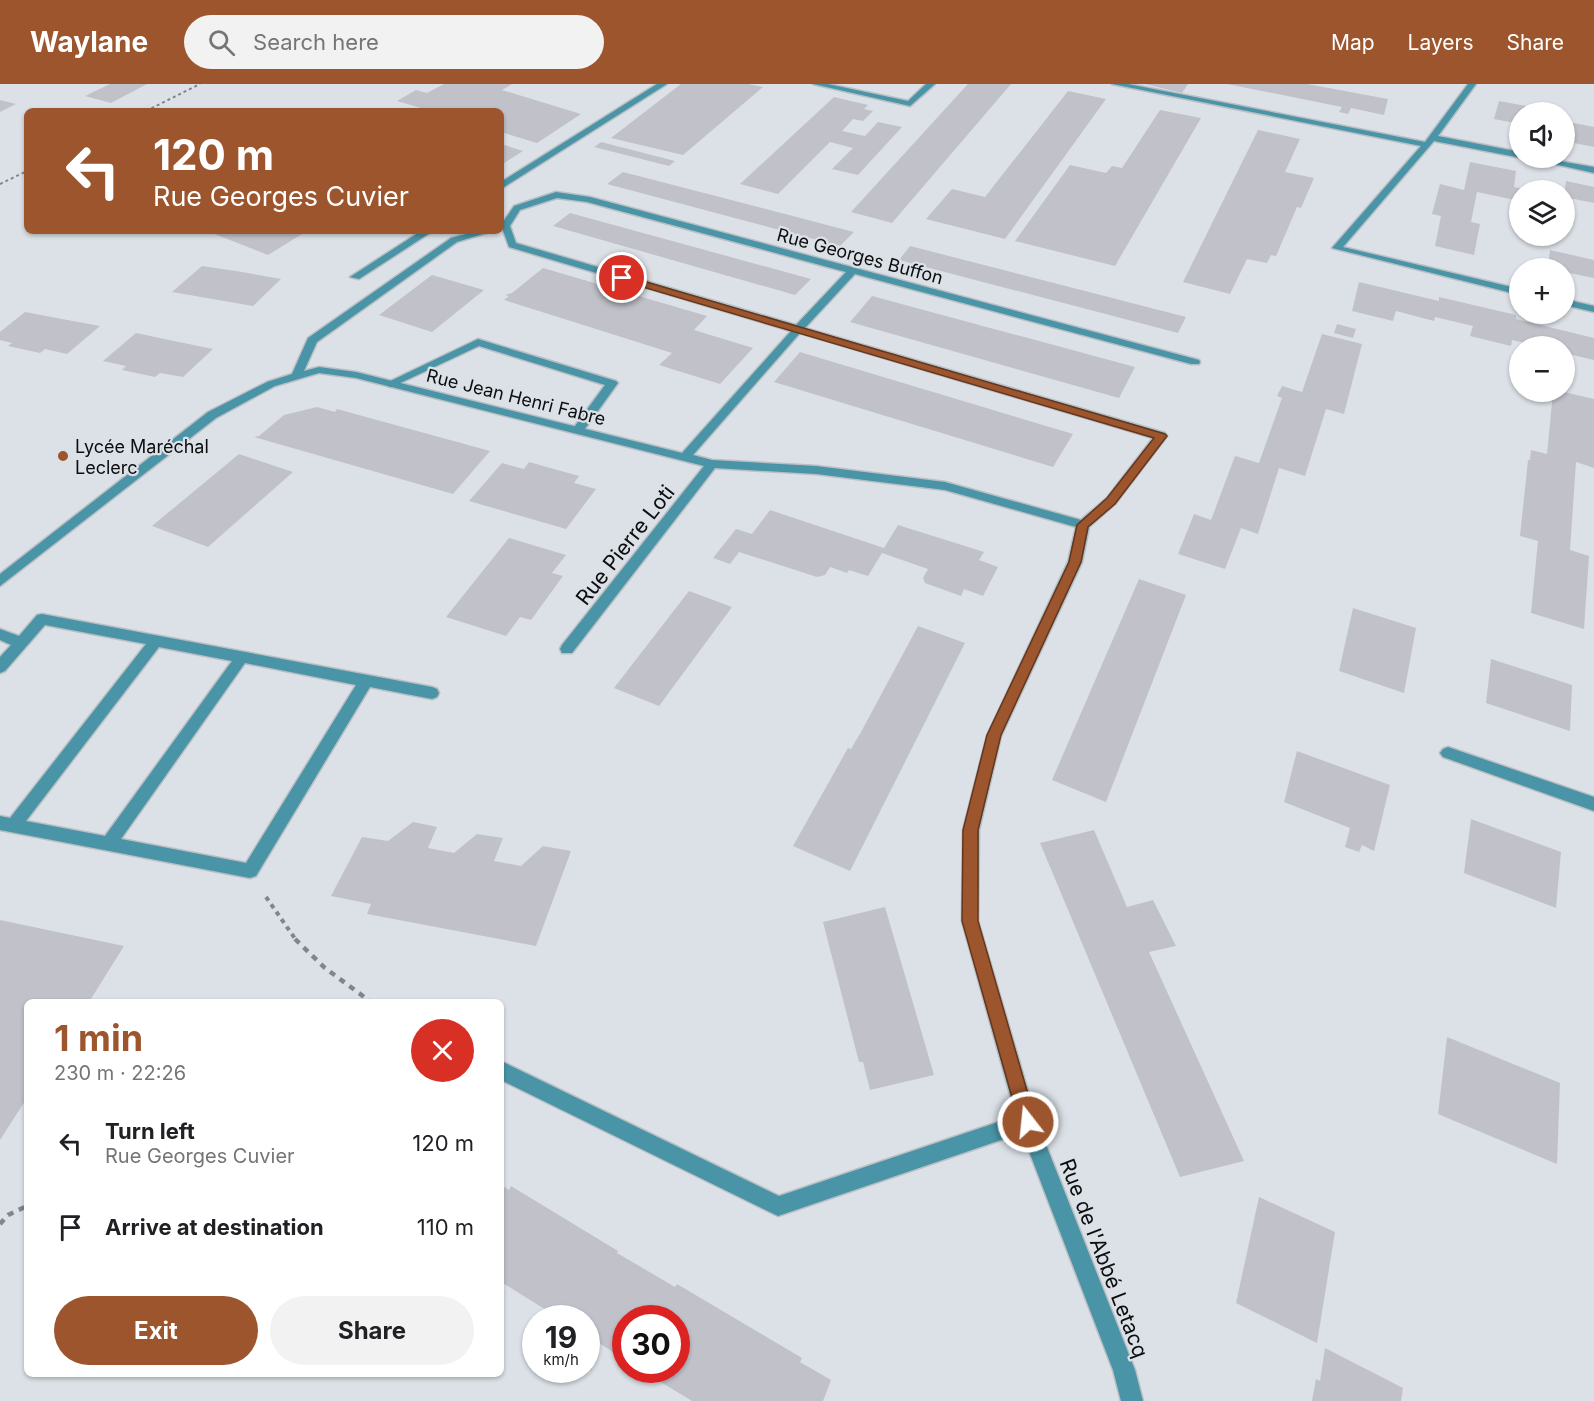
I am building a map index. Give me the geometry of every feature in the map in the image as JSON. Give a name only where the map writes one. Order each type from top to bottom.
[{"type":"street","points":[[504,184],[663,84]]},
{"type":"street","points":[[817,84],[910,104],[931,84]]},
{"type":"street","points":[[1116,84],[1430,142],[1509,153]]},
{"type":"street","points":[[1472,84],[1430,142],[1337,248],[1509,289]]},
{"type":"street","points":[[1575,166],[1594,170]]},
{"type":"street","name":"Rue Georges Buffon","points":[[504,226],[517,208],[556,195],[587,199],[1195,362]]},
{"type":"street","points":[[504,229],[512,245],[1161,436],[1111,501],[1083,525]]},
{"type":"street","points":[[355,277],[423,234]]},
{"type":"street","points":[[296,377],[312,340],[454,240],[477,234]]},
{"type":"street","points":[[685,457],[749,382],[852,271]]},
{"type":"street","points":[[1575,305],[1594,309]]},
{"type":"street","points":[[390,384],[478,342],[612,383],[578,430]]},
{"type":"street","name":"Rue Jean Henri Fabre","points":[[0,581],[212,415],[271,384],[319,370],[356,375],[712,464],[816,470],[945,486],[1083,525]]},
{"type":"street","name":"Rue Pierre Loti","points":[[567,649],[712,464]]},
{"type":"street","name":"Rue de l'Abbé Letacq","points":[[1083,525],[1075,562],[994,735],[971,830],[970,921],[1028,1122],[1120,1360],[1132,1401]]},
{"type":"street","points":[[0,667],[42,619],[432,693]]},
{"type":"street","points":[[0,634],[21,644]]},
{"type":"street","points":[[156,641],[7,824],[250,871],[366,681]]},
{"type":"street","points":[[110,843],[242,657]]},
{"type":"street","points":[[1448,753],[1594,804]]},
{"type":"street","points":[[504,1071],[778,1206],[1028,1122]]},
{"type":"path","points":[[152,108],[200,84]]},
{"type":"path","points":[[0,184],[24,172]]},
{"type":"path","points":[[250,871],[283,928],[318,965],[367,999]]},
{"type":"path","points":[[0,1224],[8,1215],[24,1207]]},
{"type":"building","points":[[110,84],[147,84],[111,103],[85,96]]},
{"type":"building","points":[[444,84],[512,84],[502,90],[581,114],[537,143],[504,133],[504,108],[421,108],[397,101],[416,90],[427,93]]},
{"type":"building","points":[[681,84],[748,84],[763,87],[683,155],[611,138]]},
{"type":"building","points":[[968,84],[1011,84],[892,223],[851,212]]},
{"type":"building","points":[[1145,84],[1188,84],[1182,93]]},
{"type":"building","points":[[1227,84],[1307,84],[1388,99],[1384,115],[1351,108],[1348,114],[1339,112],[1342,107]]},
{"type":"building","points":[[1068,91],[1106,99],[1005,239],[926,219],[952,189],[985,197]]},
{"type":"building","points":[[834,97],[868,105],[864,109],[873,111],[863,121],[853,119],[842,131],[865,136],[878,122],[902,127],[858,175],[832,169],[853,148],[830,142],[778,194],[740,184]]},
{"type":"building","points":[[0,100],[16,104],[0,112]]},
{"type":"building","points":[[1499,101],[1509,103],[1509,122],[1494,119]]},
{"type":"building","points":[[1160,110],[1201,118],[1115,266],[1015,241],[1070,165],[1106,173],[1112,166],[1122,168]]},
{"type":"building","points":[[1575,123],[1594,127],[1594,147],[1575,143]]},
{"type":"building","points":[[1258,130],[1300,139],[1285,172],[1314,178],[1301,208],[1297,207],[1276,256],[1271,255],[1267,263],[1247,259],[1230,294],[1183,282]]},
{"type":"building","points":[[601,142],[675,161],[669,166],[594,147]]},
{"type":"building","points":[[504,145],[523,151],[504,163]]},
{"type":"building","points":[[1470,162],[1516,171],[1515,180],[1509,180],[1509,199],[1477,192],[1471,222],[1480,224],[1474,255],[1435,246],[1441,216],[1432,214],[1440,184],[1464,190]]},
{"type":"building","points":[[623,172],[854,232],[840,246],[607,184]]},
{"type":"building","points":[[1575,183],[1594,187],[1594,203],[1575,199]]},
{"type":"building","points":[[570,213],[811,279],[795,295],[553,226]]},
{"type":"building","points":[[215,234],[302,234],[268,255]]},
{"type":"building","points":[[910,246],[1186,317],[1178,333],[899,260]]},
{"type":"building","points":[[1550,250],[1594,260],[1594,278],[1575,274],[1575,258],[1549,258]]},
{"type":"building","points":[[202,266],[281,279],[253,306],[172,292]]},
{"type":"building","points":[[543,268],[707,316],[694,330],[753,348],[720,384],[659,365],[672,353],[504,300],[509,296],[505,295],[512,293]]},
{"type":"building","points":[[432,275],[484,290],[432,332],[379,315]]},
{"type":"building","points":[[1359,282],[1439,301],[1439,297],[1509,313],[1509,324],[1537,324],[1594,338],[1594,360],[1575,356],[1575,336],[1509,336],[1509,346],[1470,336],[1473,326],[1435,317],[1434,321],[1396,311],[1393,321],[1352,311]]},
{"type":"building","points":[[872,296],[1135,367],[1119,398],[850,322]]},
{"type":"building","points":[[25,312],[100,326],[67,354],[45,349],[40,353],[8,346],[12,343],[0,340],[0,332]]},
{"type":"building","points":[[1337,324],[1356,329],[1353,338],[1334,333]]},
{"type":"building","points":[[136,333],[213,349],[183,377],[160,373],[155,377],[122,370],[126,366],[103,361]]},
{"type":"building","points":[[1322,334],[1362,344],[1344,414],[1326,409],[1305,476],[1279,468],[1258,534],[1241,528],[1225,569],[1178,554],[1194,514],[1211,520],[1235,456],[1259,463],[1282,398],[1277,396],[1282,386],[1302,392]]},
{"type":"building","points":[[800,352],[1073,434],[1053,467],[774,382]]},
{"type":"building","points":[[1575,395],[1594,399],[1594,468],[1576,462],[1570,550],[1589,556],[1584,629],[1531,613],[1538,541],[1520,536],[1531,450],[1547,454],[1552,402],[1575,402]]},
{"type":"building","points":[[317,407],[335,412],[337,409],[490,451],[453,494],[254,437],[259,436],[284,415]]},
{"type":"building","points":[[239,454],[293,472],[208,547],[152,526]]},
{"type":"building","points":[[529,462],[579,476],[574,483],[596,489],[566,529],[469,501],[502,463],[524,469]]},
{"type":"building","points":[[770,510],[884,548],[898,525],[984,552],[979,560],[998,567],[983,596],[964,589],[961,596],[925,583],[923,578],[928,569],[882,553],[868,576],[849,570],[847,573],[830,567],[825,575],[817,577],[739,552],[730,564],[713,558],[736,529],[752,534]]},
{"type":"building","points":[[509,538],[566,555],[552,573],[563,576],[531,620],[520,617],[506,636],[446,617]]},
{"type":"building","points":[[1139,579],[1186,595],[1106,802],[1052,780]]},
{"type":"building","points":[[689,591],[732,607],[659,706],[614,688]]},
{"type":"building","points":[[1353,608],[1416,628],[1404,693],[1339,671]]},
{"type":"building","points":[[918,626],[965,643],[850,871],[793,846],[848,748],[851,749],[861,732]]},
{"type":"building","points":[[1491,659],[1572,685],[1570,731],[1486,703]]},
{"type":"building","points":[[1297,751],[1390,785],[1374,851],[1362,845],[1359,852],[1345,847],[1350,828],[1284,802]]},
{"type":"building","points":[[1471,819],[1561,852],[1556,908],[1464,873]]},
{"type":"building","points":[[413,822],[437,827],[428,848],[454,853],[477,834],[503,838],[494,861],[521,866],[543,846],[571,851],[536,946],[367,914],[371,904],[331,896],[362,837],[388,841]]},
{"type":"building","points":[[1094,830],[1127,907],[1153,900],[1176,946],[1149,952],[1244,1161],[1180,1177],[1040,843]]},
{"type":"building","points":[[885,907],[934,1075],[870,1090],[863,1062],[859,1062],[823,922]]},
{"type":"building","points":[[0,920],[124,946],[91,999],[24,999],[24,1103],[0,1140]]},
{"type":"building","points":[[1447,1037],[1560,1083],[1557,1164],[1438,1114]]},
{"type":"building","points":[[511,1186],[618,1251],[617,1253],[675,1287],[677,1284],[802,1358],[800,1362],[831,1380],[823,1401],[692,1401],[662,1383],[690,1383],[690,1305],[612,1305],[612,1351],[600,1344],[600,1305],[538,1305],[504,1284],[504,1187],[509,1190]]},
{"type":"building","points":[[1259,1197],[1335,1232],[1317,1343],[1236,1303]]},
{"type":"building","points":[[1325,1348],[1403,1388],[1401,1401],[1312,1401],[1316,1379],[1320,1381]]},
{"type":"place","name":"Lycée Maréchal Leclerc","points":[[63,456]]},
{"type":"route","points":[[622,278],[1161,436],[1111,501],[1083,525],[1075,562],[994,735],[971,830],[970,921],[1028,1122]]}]
